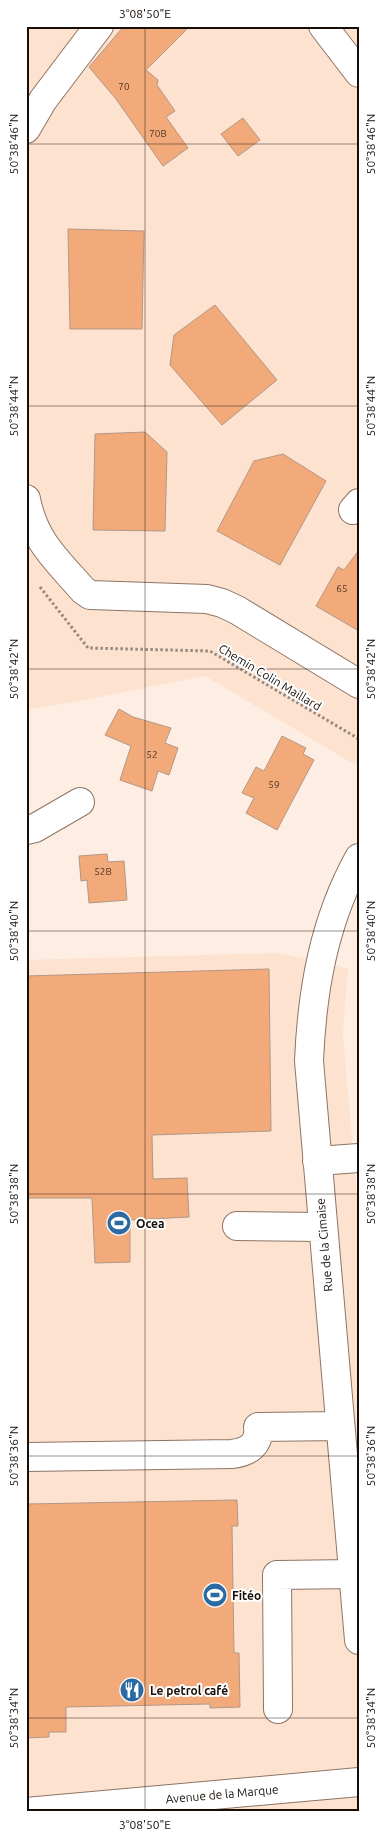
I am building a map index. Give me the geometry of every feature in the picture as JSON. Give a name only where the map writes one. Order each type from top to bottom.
[{"type":"street","points":[[26,129],[43,100],[99,26]]},
{"type":"street","points":[[323,26],[359,74]]},
{"type":"street","points":[[26,499],[29,515],[43,544],[83,590],[90,595],[193,598],[222,603],[237,610],[359,684]]},
{"type":"street","points":[[26,830],[34,828],[80,802]]},
{"type":"street","name":"Rue de la Cimaise","points":[[359,858],[338,904],[326,940],[315,987],[309,1061],[359,1640]]},
{"type":"street","points":[[317,1161],[359,1158]]},
{"type":"street","points":[[237,1226],[322,1227]]},
{"type":"street","points":[[26,1457],[232,1454],[246,1451],[256,1442],[259,1435],[258,1427],[340,1426]]},
{"type":"street","points":[[278,1709],[277,1575],[354,1574]]},
{"type":"street","name":"Avenue de la Marque","points":[[26,1812],[359,1782]]},
{"type":"path","name":"Chemin Colin Maillard","points":[[38,584],[88,648],[210,651],[359,739]]},
{"type":"shaded area","points":[[26,26],[359,26],[359,767],[205,676],[26,710]]},
{"type":"shaded area","points":[[278,953],[348,968],[343,1033],[359,1222],[359,1812],[26,1812],[26,960]]},
{"type":"building","points":[[124,26],[190,26],[146,70],[158,80],[157,85],[175,111],[166,117],[188,148],[163,166],[116,99],[89,67]]},
{"type":"building","points":[[243,118],[260,140],[238,156],[221,134]]},
{"type":"building","points":[[68,229],[144,231],[142,329],[70,329]]},
{"type":"building","points":[[215,305],[277,380],[222,425],[170,365],[174,335]]},
{"type":"building","points":[[145,432],[167,452],[165,531],[93,530],[95,434]]},
{"type":"building","points":[[283,454],[326,481],[280,565],[217,531],[254,461]]},
{"type":"building","points":[[359,550],[359,631],[316,606],[338,567],[344,570]]},
{"type":"building","points":[[119,709],[133,717],[171,728],[165,743],[178,748],[169,775],[158,771],[152,791],[120,780],[131,746],[105,735]]},
{"type":"building","points":[[282,736],[306,748],[303,754],[314,760],[277,830],[246,813],[254,798],[242,793],[256,767],[264,771]]},
{"type":"building","points":[[107,854],[108,862],[124,861],[127,900],[89,903],[87,880],[81,881],[79,856]]},
{"type":"building","points":[[269,969],[271,1131],[152,1135],[153,1179],[187,1178],[189,1217],[130,1220],[130,1262],[95,1263],[92,1198],[26,1198],[26,976]]},
{"type":"building","points":[[237,1500],[238,1526],[232,1526],[234,1653],[239,1653],[240,1707],[210,1708],[210,1704],[66,1707],[66,1732],[49,1732],[49,1737],[26,1738],[26,1504]]},
{"type":"place","name":"Ocea","points":[[119,1223]]},
{"type":"place","name":"Fitéo","points":[[215,1595]]},
{"type":"place","name":"Le petrol café","points":[[132,1690]]}]
